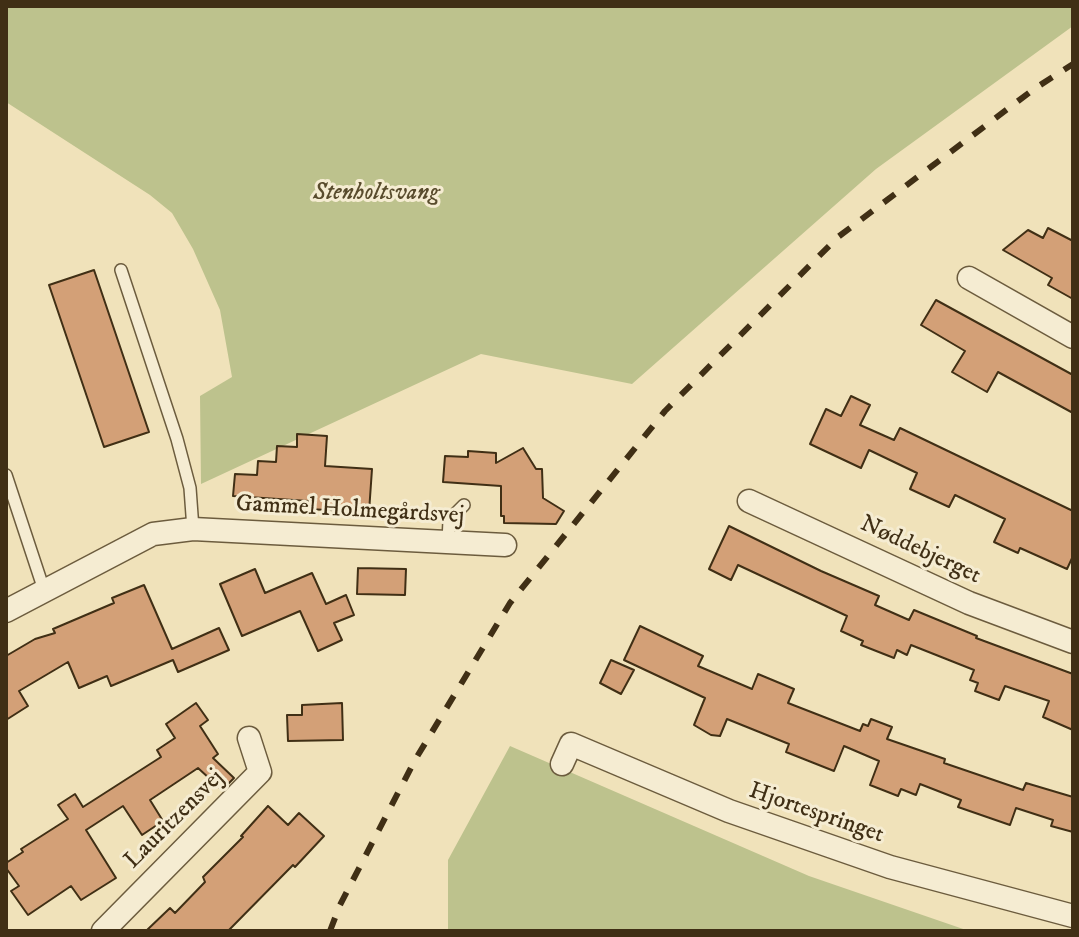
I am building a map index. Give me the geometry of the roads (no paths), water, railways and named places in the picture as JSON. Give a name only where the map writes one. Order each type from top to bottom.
[{"type":"street","points":[[969,278],[1073,337]]},
{"type":"street","name":"Nøddebjerget","points":[[749,501],[969,603],[1073,642]]},
{"type":"street","name":"Gammel Holmegårdsvej","points":[[6,611],[153,534],[193,529],[505,545]]},
{"type":"street","name":"Lauritzensvej","points":[[103,931],[260,772],[249,738]]},
{"type":"street","name":"Hjortespringet","points":[[562,764],[571,744],[729,811],[890,867],[1073,916]]},
{"type":"lane","points":[[121,270],[177,439],[190,488],[193,529]]},
{"type":"lane","points":[[6,475],[44,590]]},
{"type":"lane","points":[[448,542],[449,520],[464,505]]},
{"type":"railway","points":[[330,931],[340,905],[415,760],[510,603],[665,411],[838,237],[1034,89],[1073,64]]},
{"type":"park label","name":"Stenholtsvang","points":[[376,194]]}]
